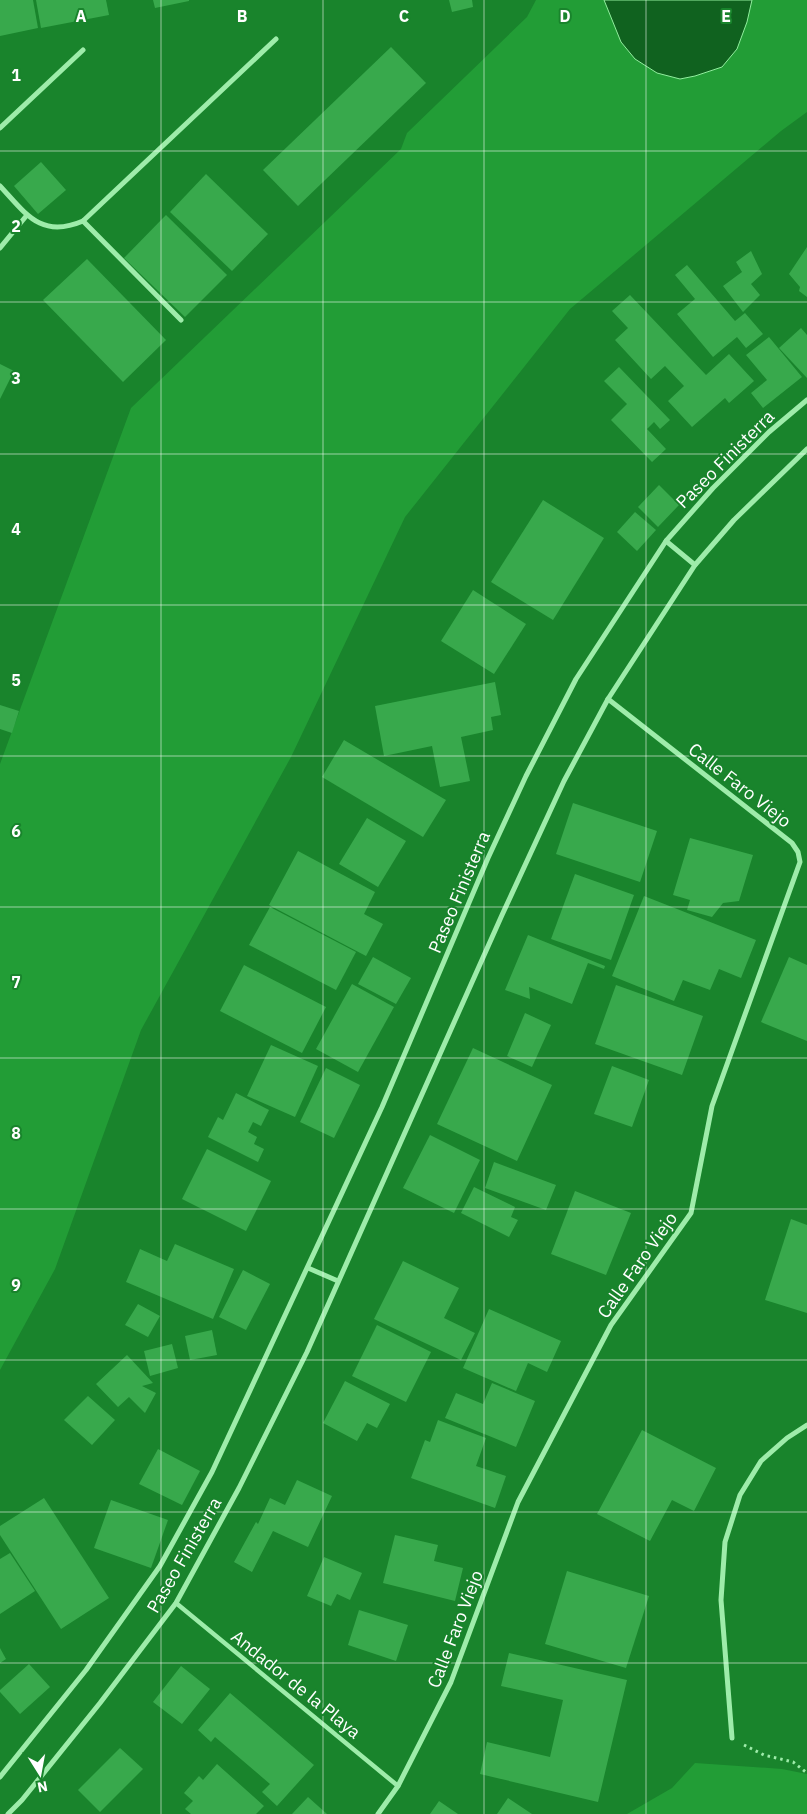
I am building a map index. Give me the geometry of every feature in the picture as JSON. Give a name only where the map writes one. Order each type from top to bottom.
[{"type":"street","points":[[0,186],[27,215],[43,226],[56,228],[71,226],[83,221],[276,38]]},
{"type":"street","points":[[0,128],[83,50]]},
{"type":"street","points":[[0,248],[27,215]]},
{"type":"street","points":[[83,221],[181,320]]},
{"type":"street","name":"Paseo Finisterra","points":[[0,1777],[86,1670],[160,1566],[212,1472],[382,1107],[488,858],[526,776],[576,679],[666,541],[713,488],[769,432],[807,400]]},
{"type":"street","name":"Paseo Finisterra","points":[[8,1814],[22,1800],[100,1703],[176,1603],[239,1488],[307,1352],[564,780],[608,699],[695,565],[734,520],[807,449]]},
{"type":"street","points":[[666,541],[695,565]]},
{"type":"street","name":"Calle Faro Viejo","points":[[378,1814],[398,1786],[451,1682],[518,1502],[611,1325],[691,1213],[712,1106],[800,862],[798,852],[792,843],[608,699]]},
{"type":"street","points":[[308,1268],[338,1281]]},
{"type":"street","points":[[732,1738],[720,1600],[725,1542],[740,1495],[761,1460],[807,1425]]},
{"type":"street","name":"Andador de la Playa","points":[[176,1603],[398,1786]]},
{"type":"path","points":[[732,1738],[764,1755],[792,1762],[807,1772]]},
{"type":"shaded area","points":[[536,0],[807,0],[807,112],[781,131],[570,309],[405,517],[291,757],[141,1030],[55,1269],[0,1370],[0,764],[131,408],[401,149],[407,133],[527,17]]},
{"type":"shaded area","points":[[604,0],[752,0],[747,22],[737,49],[722,67],[680,79],[657,73],[635,59],[621,42]]},
{"type":"shaded area","points":[[695,1763],[782,1769],[807,1774],[807,1814],[627,1814],[672,1788]]},
{"type":"building","points":[[0,0],[33,0],[38,28],[0,36]]},
{"type":"building","points":[[36,0],[106,0],[109,15],[41,28]]},
{"type":"building","points":[[153,0],[189,0],[189,1],[155,8]]},
{"type":"building","points":[[449,0],[472,0],[473,7],[452,12]]},
{"type":"building","points":[[391,47],[426,83],[298,206],[263,170]]},
{"type":"building","points":[[41,162],[66,190],[38,214],[14,186]]},
{"type":"building","points":[[206,174],[268,234],[232,271],[170,212]]},
{"type":"building","points":[[166,215],[227,275],[185,317],[124,258]]},
{"type":"building","points":[[807,247],[807,297],[799,291],[800,287],[789,274]]},
{"type":"building","points":[[751,251],[762,274],[751,284],[760,295],[743,312],[723,286],[742,272],[736,262]]},
{"type":"building","points":[[87,259],[166,340],[123,382],[43,300]]},
{"type":"building","points":[[687,265],[735,321],[745,313],[763,334],[746,348],[737,337],[713,357],[677,314],[695,299],[675,275]]},
{"type":"building","points":[[630,295],[706,375],[729,354],[754,381],[729,403],[725,398],[692,427],[668,401],[684,386],[665,366],[651,379],[615,340],[628,328],[612,311]]},
{"type":"building","points":[[801,328],[807,335],[807,378],[779,348]]},
{"type":"building","points":[[769,337],[802,377],[763,408],[751,393],[767,380],[746,355]]},
{"type":"building","points":[[0,364],[14,371],[0,399]]},
{"type":"building","points":[[619,367],[670,420],[660,429],[654,422],[647,429],[666,449],[652,462],[611,420],[627,404],[604,381]]},
{"type":"building","points":[[659,485],[679,505],[658,527],[638,507]]},
{"type":"building","points":[[543,500],[604,538],[553,620],[491,582]]},
{"type":"building","points":[[635,512],[656,530],[637,551],[617,532]]},
{"type":"building","points":[[473,590],[526,624],[494,674],[441,641]]},
{"type":"building","points":[[495,682],[501,715],[491,717],[493,730],[461,737],[470,781],[440,787],[432,746],[384,756],[375,706]]},
{"type":"building","points":[[0,705],[19,711],[12,733],[0,729]]},
{"type":"building","points":[[344,740],[446,800],[423,837],[322,777]]},
{"type":"building","points":[[573,803],[657,831],[640,882],[556,854]]},
{"type":"building","points":[[367,818],[406,841],[378,887],[339,864]]},
{"type":"building","points":[[690,838],[753,855],[739,901],[723,903],[712,917],[687,910],[690,900],[673,895]]},
{"type":"building","points":[[298,851],[375,892],[364,914],[383,924],[366,956],[269,905]]},
{"type":"building","points":[[575,874],[634,895],[611,960],[551,939]]},
{"type":"building","points":[[644,896],[756,940],[741,978],[719,969],[710,990],[683,980],[674,1001],[612,976]]},
{"type":"building","points":[[270,907],[356,952],[336,990],[249,945]]},
{"type":"building","points":[[528,935],[605,966],[604,969],[588,963],[572,1004],[529,987],[530,999],[505,990]]},
{"type":"building","points":[[373,957],[411,978],[396,1004],[358,984]]},
{"type":"building","points":[[789,957],[807,965],[807,1041],[761,1022]]},
{"type":"building","points":[[244,965],[326,1007],[302,1053],[220,1011]]},
{"type":"building","points":[[352,984],[394,1007],[358,1072],[316,1049]]},
{"type":"building","points":[[616,985],[703,1016],[682,1075],[595,1044]]},
{"type":"building","points":[[525,1013],[551,1025],[532,1067],[507,1056]]},
{"type":"building","points":[[271,1045],[318,1066],[295,1117],[247,1096]]},
{"type":"building","points":[[473,1048],[552,1085],[517,1161],[437,1124]]},
{"type":"building","points":[[612,1066],[649,1080],[632,1127],[594,1114]]},
{"type":"building","points":[[326,1068],[360,1085],[334,1138],[300,1122]]},
{"type":"building","points":[[236,1093],[269,1110],[261,1126],[253,1122],[248,1132],[257,1137],[254,1144],[264,1149],[258,1162],[208,1137],[218,1117],[223,1120]]},
{"type":"building","points":[[430,1135],[480,1160],[454,1213],[403,1188]]},
{"type":"building","points":[[207,1149],[271,1181],[246,1231],[182,1199]]},
{"type":"building","points":[[494,1162],[556,1185],[546,1210],[485,1188]]},
{"type":"building","points":[[474,1187],[515,1207],[511,1217],[518,1220],[509,1237],[461,1213]]},
{"type":"building","points":[[575,1191],[631,1213],[606,1275],[551,1254]]},
{"type":"building","points":[[791,1219],[807,1225],[807,1313],[765,1300]]},
{"type":"building","points":[[175,1244],[234,1269],[213,1319],[126,1282],[140,1249],[167,1261]]},
{"type":"building","points":[[403,1261],[459,1288],[444,1318],[475,1333],[461,1360],[374,1319]]},
{"type":"building","points":[[243,1270],[270,1284],[246,1330],[219,1317]]},
{"type":"building","points":[[138,1304],[160,1316],[148,1337],[125,1325]]},
{"type":"building","points":[[489,1309],[561,1341],[547,1372],[528,1363],[516,1391],[463,1368]]},
{"type":"building","points":[[377,1325],[431,1352],[406,1402],[352,1376]]},
{"type":"building","points":[[212,1330],[217,1355],[190,1360],[185,1336]]},
{"type":"building","points":[[172,1344],[178,1368],[150,1376],[144,1351]]},
{"type":"building","points":[[127,1355],[153,1383],[142,1386],[156,1393],[145,1413],[129,1397],[118,1407],[96,1384]]},
{"type":"building","points":[[345,1381],[390,1404],[377,1428],[367,1423],[357,1441],[323,1423]]},
{"type":"building","points":[[492,1383],[535,1401],[516,1447],[445,1418],[456,1393],[483,1404]]},
{"type":"building","points":[[88,1396],[115,1420],[92,1445],[64,1420]]},
{"type":"building","points":[[438,1420],[486,1438],[476,1466],[506,1476],[495,1508],[411,1478],[425,1440],[430,1442]]},
{"type":"building","points":[[642,1430],[716,1468],[694,1511],[672,1500],[650,1541],[597,1514]]},
{"type":"building","points":[[158,1449],[200,1471],[182,1505],[139,1484]]},
{"type":"building","points":[[297,1480],[332,1496],[308,1547],[273,1531],[252,1572],[234,1562],[256,1522],[258,1524],[270,1498],[285,1505]]},
{"type":"building","points":[[44,1498],[109,1598],[61,1629],[0,1535],[0,1526]]},
{"type":"building","points":[[111,1500],[168,1520],[151,1568],[94,1548]]},
{"type":"building","points":[[395,1535],[438,1545],[434,1561],[463,1568],[455,1601],[383,1583]]},
{"type":"building","points":[[10,1553],[35,1591],[0,1614],[0,1559]]},
{"type":"building","points":[[324,1557],[362,1573],[350,1600],[337,1594],[331,1606],[307,1596]]},
{"type":"building","points":[[567,1571],[649,1596],[626,1668],[545,1644]]},
{"type":"building","points":[[359,1610],[408,1625],[396,1661],[348,1645]]},
{"type":"building","points":[[0,1648],[6,1659],[0,1663]]},
{"type":"building","points":[[509,1653],[627,1680],[598,1802],[480,1774],[487,1742],[550,1757],[563,1700],[501,1686]]},
{"type":"building","points":[[29,1664],[50,1687],[20,1714],[0,1690]]},
{"type":"building","points":[[181,1666],[210,1689],[182,1724],[153,1702]]},
{"type":"building","points":[[230,1693],[314,1765],[277,1806],[262,1792],[270,1784],[215,1737],[211,1742],[198,1730]]},
{"type":"building","points":[[120,1748],[143,1769],[100,1812],[78,1790]]},
{"type":"building","points":[[217,1764],[264,1806],[256,1814],[191,1814],[185,1809],[193,1801],[184,1793],[199,1776],[203,1780]]},
{"type":"building","points":[[308,1797],[327,1814],[292,1814]]},
{"type":"building","points":[[508,1798],[532,1814],[497,1814]]},
{"type":"building","points":[[439,1801],[458,1814],[430,1814]]}]
